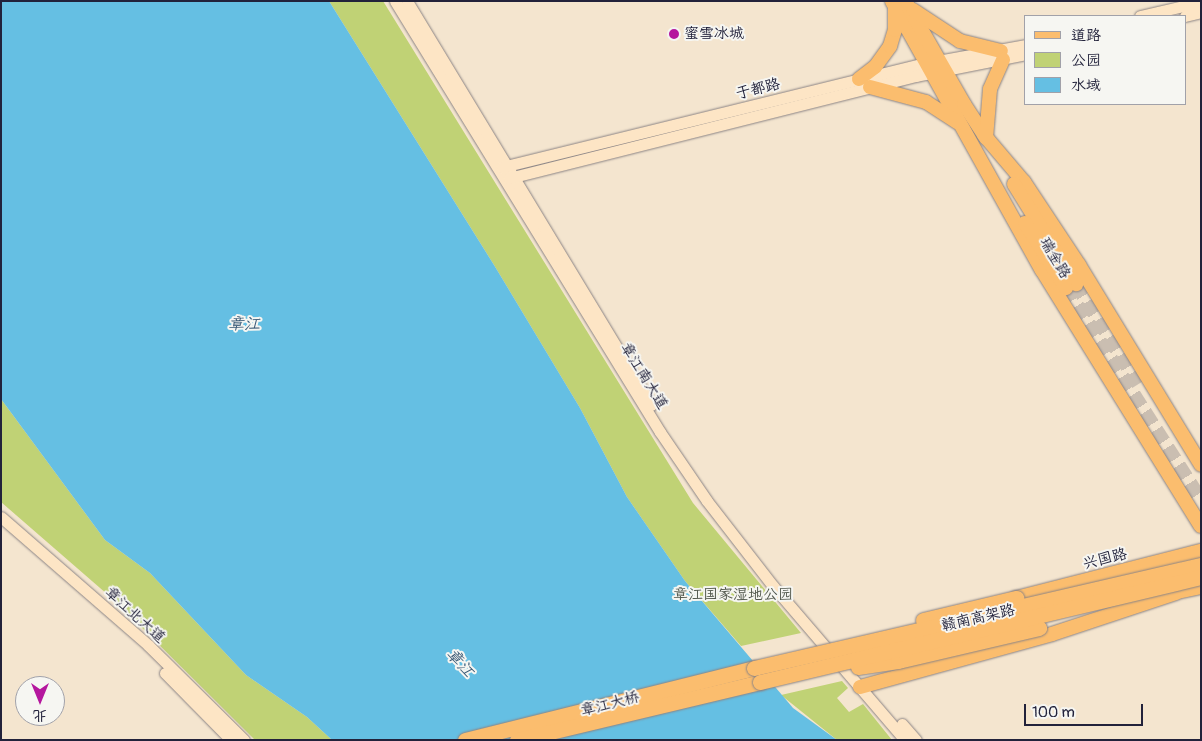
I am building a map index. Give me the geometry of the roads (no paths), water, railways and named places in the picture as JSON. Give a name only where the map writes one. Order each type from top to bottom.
[{"type":"highway","name":"赣南高架路","points":[[757,675],[1201,565]]},
{"type":"highway","name":"赣南高架路","points":[[757,675],[1201,577]]},
{"type":"highway","points":[[757,675],[776,655],[1016,598]]},
{"type":"highway","points":[[757,675],[898,661],[1039,628]]},
{"type":"highway","name":"章江大桥","points":[[465,740],[757,675]]},
{"type":"highway","name":"章江大桥","points":[[517,740],[757,675]]},
{"type":"main road","name":"章江南大道","points":[[395,1],[504,167]]},
{"type":"main road","name":"章江南大道","points":[[407,1],[510,178],[668,431],[711,496],[830,647],[864,686],[916,740]]},
{"type":"main road","points":[[1144,15],[1201,2]]},
{"type":"main road","points":[[900,4],[960,41],[1002,55],[990,89],[984,135],[1071,286],[969,136],[954,118],[926,102],[864,83],[890,46],[900,4]]},
{"type":"main road","name":"瑞金路","points":[[900,4],[937,67],[984,135],[1024,182],[1078,265],[1201,465]]},
{"type":"main road","points":[[1187,16],[1201,12]]},
{"type":"main road","name":"于都路","points":[[1002,55],[1024,45]]},
{"type":"main road","name":"于都路","points":[[504,167],[937,67],[1002,55],[1024,54]]},
{"type":"main road","name":"瑞金路","points":[[937,67],[980,163],[1042,270],[1201,526]]},
{"type":"main road","name":"于都路","points":[[510,178],[864,83]]},
{"type":"main road","name":"章江北大道","points":[[1,517],[148,645],[244,740]]},
{"type":"main road","name":"章江北大道","points":[[1,527],[143,650],[231,740]]},
{"type":"main road","name":"兴国路","points":[[1016,598],[1201,551]]},
{"type":"main road","points":[[830,647],[1096,583],[1124,572]]},
{"type":"main road","points":[[1039,628],[1201,587]]},
{"type":"main road","points":[[864,686],[1052,634],[1176,593]]},
{"type":"main road","name":"章江南大道","points":[[864,686],[905,740]]},
{"type":"water","name":"章江","points":[[1,1],[329,1],[494,265],[580,408],[627,497],[685,581],[793,708],[837,740],[332,740],[307,717],[246,675],[150,573],[105,540],[1,399]]},
{"type":"tunnel","points":[[1076,284],[1138,384]]},
{"type":"tunnel","points":[[1066,288],[1201,500]]},
{"type":"place","name":"蜜雪冰城","points":[[674,34]]},
{"type":"park label","name":"章江国家湿地公园","points":[[733,595]]}]
